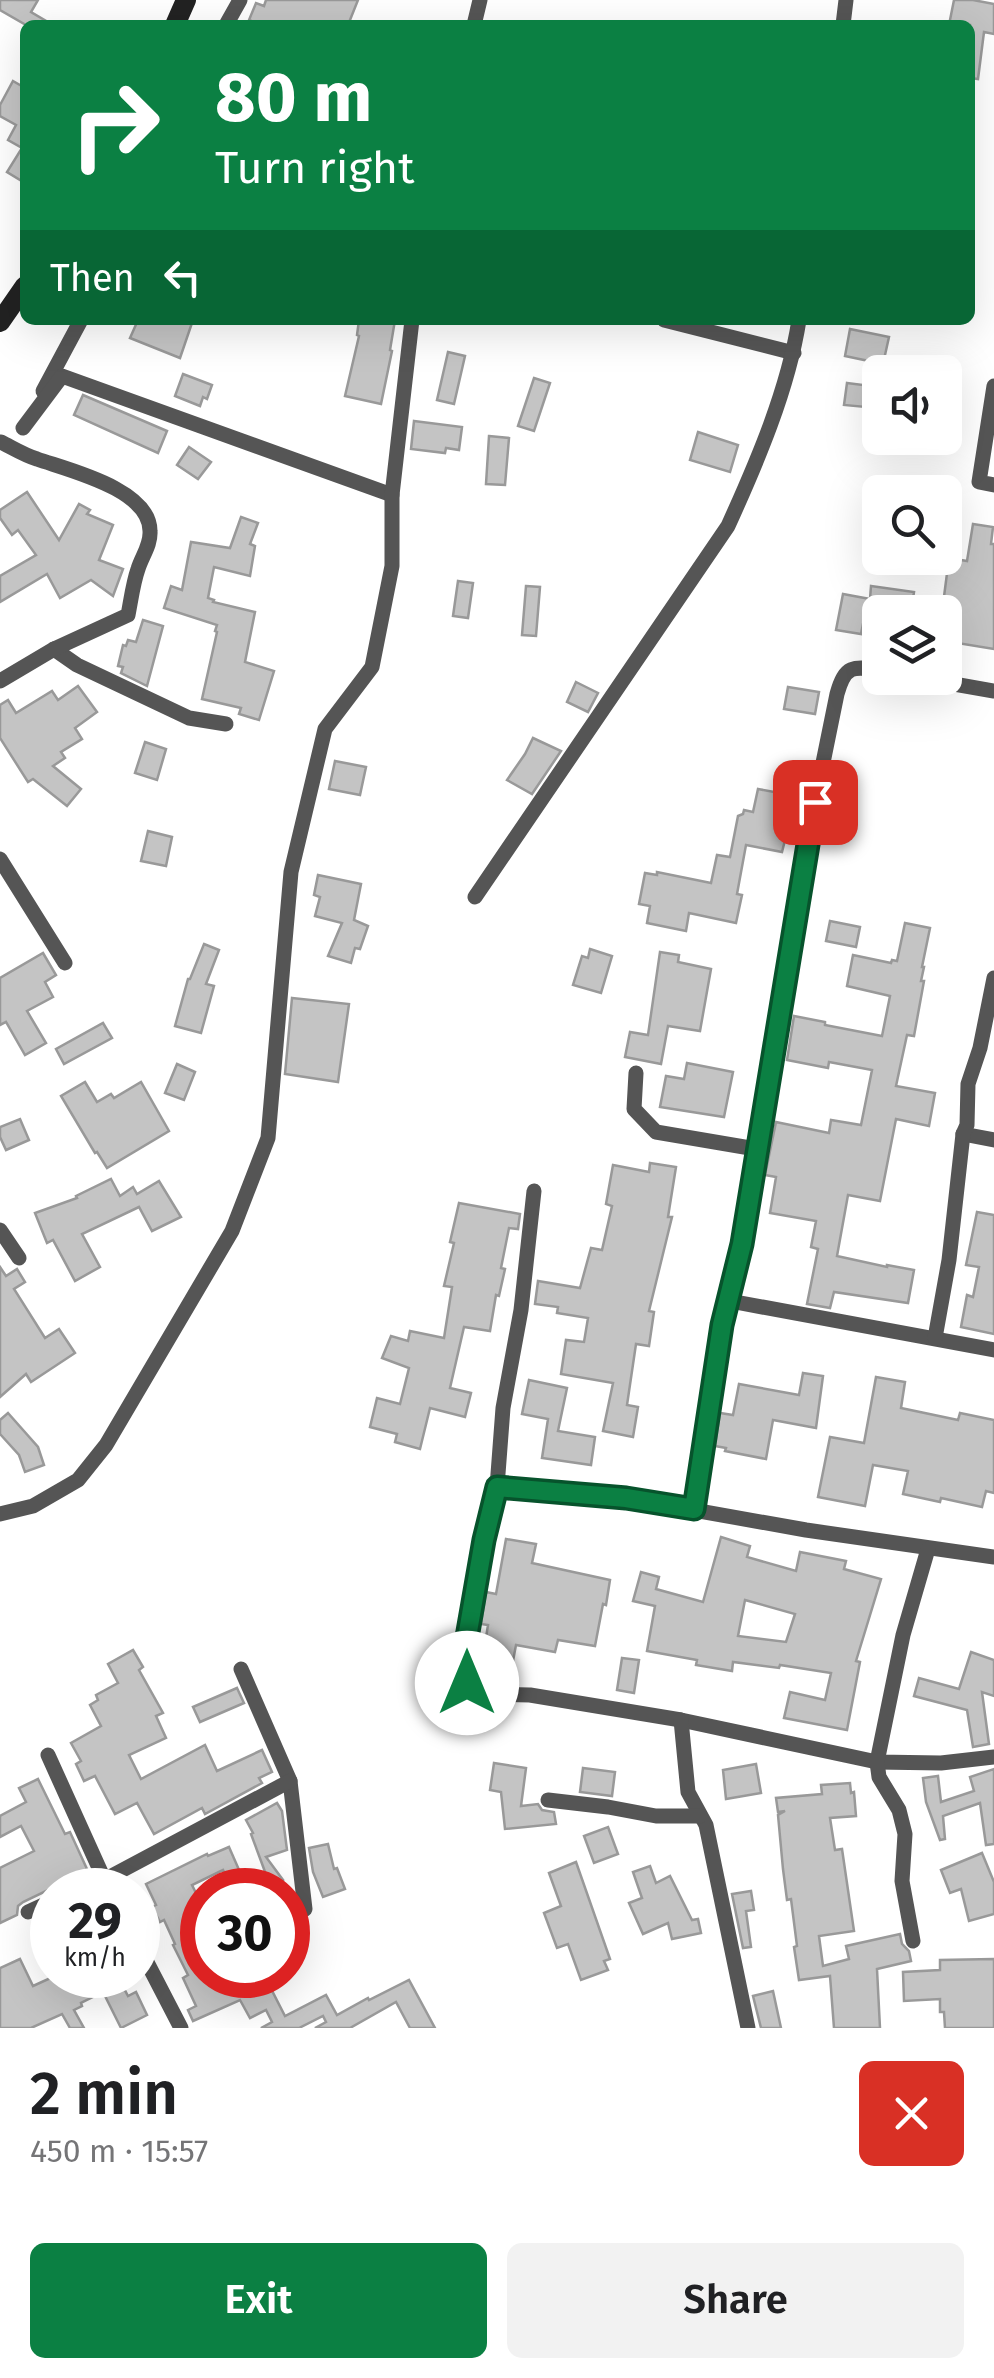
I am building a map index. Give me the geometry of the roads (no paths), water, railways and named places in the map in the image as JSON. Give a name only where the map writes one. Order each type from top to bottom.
[{"type":"main road","points":[[0,322],[20,293]]},
{"type":"street","points":[[22,428],[79,325]]},
{"type":"street","points":[[0,1514],[33,1506],[78,1480],[106,1444],[232,1231],[268,1138],[292,872],[325,729],[372,667],[392,566],[392,496],[411,325]]},
{"type":"street","points":[[684,325],[794,353]]},
{"type":"street","points":[[475,897],[728,526],[752,474],[794,353],[798,325]]},
{"type":"street","points":[[0,681],[54,649],[128,615],[138,567],[150,542],[151,526],[142,510],[120,491],[1,442],[22,428],[62,376],[392,496]]},
{"type":"street","points":[[994,386],[979,482],[994,485]]},
{"type":"street","points":[[54,649],[77,665],[189,718],[226,724]]},
{"type":"street","points":[[694,1509],[722,1325],[742,1244],[815,802],[840,681],[848,670],[862,668]]},
{"type":"street","points":[[962,685],[994,691]]},
{"type":"street","points":[[0,859],[65,963]]},
{"type":"street","points":[[935,1338],[949,1260],[968,1084],[980,1048],[994,978]]},
{"type":"street","points":[[636,1073],[634,1109],[656,1132],[756,1149]]},
{"type":"street","points":[[963,1134],[994,1140]]},
{"type":"street","points":[[534,1190],[497,1487],[462,1666],[475,1694],[530,1695],[681,1720],[877,1762],[994,1757]]},
{"type":"street","points":[[0,1230],[19,1258]]},
{"type":"street","points":[[730,1301],[994,1350]]},
{"type":"street","points":[[497,1487],[626,1498],[994,1557]]},
{"type":"street","points":[[913,1941],[902,1882],[904,1834],[899,1810],[878,1777],[877,1762],[904,1636],[928,1549]]},
{"type":"street","points":[[242,1669],[290,1781],[300,1868]]},
{"type":"street","points":[[681,1720],[688,1792],[706,1825],[748,2028]]},
{"type":"street","points":[[48,1755],[98,1868]]},
{"type":"street","points":[[136,1868],[290,1781]]},
{"type":"street","points":[[548,1800],[656,1816],[700,1816]]},
{"type":"street","points":[[160,1987],[181,2028]]}]
